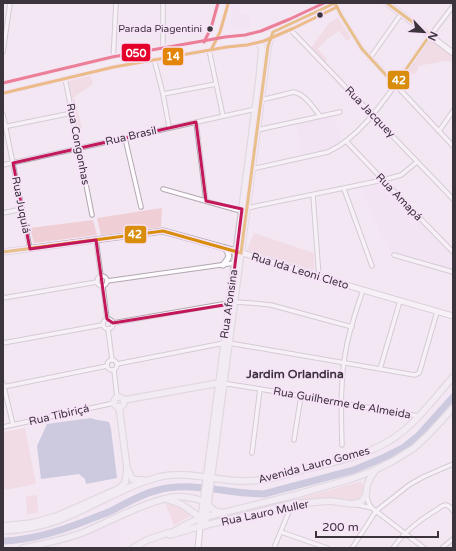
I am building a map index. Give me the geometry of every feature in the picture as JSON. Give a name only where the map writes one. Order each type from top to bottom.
[{"type":"main road","points":[[208,45],[215,31],[224,3]]},
{"type":"main road","points":[[314,14],[319,3]]},
{"type":"main road","points":[[3,88],[113,62],[255,38],[287,26],[335,3]]},
{"type":"main road","points":[[215,31],[217,36],[226,42]]},
{"type":"main road","name":"Rua Afonsina","points":[[203,526],[258,108],[261,100],[268,46],[273,32]]},
{"type":"main road","name":"Rua Afonsina","points":[[244,209],[252,169],[257,130],[262,47],[255,38]]},
{"type":"main road","name":"Rua Afonsina","points":[[232,303],[235,263],[239,252]]},
{"type":"main road","name":"Avenida Lauro Gomes","points":[[3,531],[29,528],[58,521],[125,489],[148,480],[166,476],[178,475],[209,480],[248,481],[266,479],[351,457],[389,441],[401,432],[418,416],[453,377]]},
{"type":"main road","name":"Rua Guilherme de Almeida","points":[[117,402],[123,405],[124,400],[221,383]]},
{"type":"main road","points":[[3,526],[28,524],[69,512],[118,489],[124,483],[127,468],[117,402]]},
{"type":"main road","name":"Avenida Lauro Gomes","points":[[367,486],[376,469],[414,448],[430,434],[453,408]]},
{"type":"main road","name":"Avenida Lauro Gomes","points":[[127,468],[131,478],[148,480]]},
{"type":"main road","name":"Rua Lauro Muller","points":[[133,548],[147,540],[175,531],[189,523],[204,518],[352,479],[376,469]]},
{"type":"main road","points":[[352,479],[360,480],[367,486],[366,495],[361,502],[353,504]]},
{"type":"main road","points":[[23,548],[52,542],[82,532],[145,506],[174,497],[206,499],[215,511],[225,513]]},
{"type":"main road","points":[[164,499],[182,504],[204,518]]},
{"type":"main road","name":"Rua Lauro Muller","points":[[152,538],[174,535],[203,526],[292,504],[330,501],[353,504]]},
{"type":"street","points":[[3,52],[4,36],[10,3]]},
{"type":"street","points":[[113,62],[116,3]]},
{"type":"street","points":[[163,3],[163,53]]},
{"type":"street","points":[[335,3],[362,49],[453,146]]},
{"type":"street","points":[[387,3],[453,53]]},
{"type":"street","points":[[252,169],[328,152],[346,141],[373,115],[453,6]]},
{"type":"street","points":[[370,58],[401,14]]},
{"type":"street","name":"Rua Jacquey","points":[[287,26],[453,199]]},
{"type":"street","points":[[208,45],[223,116]]},
{"type":"street","points":[[153,55],[163,94],[169,127]]},
{"type":"street","name":"Rua Congonhas","points":[[64,73],[92,214]]},
{"type":"street","points":[[163,94],[216,84]]},
{"type":"street","points":[[261,100],[294,92],[299,93],[320,116]]},
{"type":"street","name":"Rua Brasil","points":[[3,165],[258,108]]},
{"type":"street","points":[[439,130],[453,111]]},
{"type":"street","points":[[257,130],[340,112]]},
{"type":"street","points":[[4,127],[72,113]]},
{"type":"street","name":"Rua Juquiá","points":[[3,114],[4,127],[13,163],[30,249]]},
{"type":"street","points":[[196,122],[206,201]]},
{"type":"street","points":[[125,138],[141,208]]},
{"type":"street","name":"Rua Amapá","points":[[346,141],[453,252]]},
{"type":"street","points":[[163,189],[237,210],[383,180],[401,175],[417,162]]},
{"type":"street","points":[[344,189],[372,266]]},
{"type":"street","points":[[313,195],[319,276]]},
{"type":"street","points":[[3,213],[22,209]]},
{"type":"street","name":"Rua Ida Leoni Cleto","points":[[3,252],[163,232],[239,252],[453,316]]},
{"type":"street","points":[[3,298],[97,282],[101,276],[96,240]]},
{"type":"street","points":[[223,265],[229,256],[225,248]]},
{"type":"street","points":[[394,255],[452,271]]},
{"type":"street","points":[[107,319],[103,286],[107,281],[235,263]]},
{"type":"street","points":[[101,276],[107,281]]},
{"type":"street","points":[[97,282],[99,286],[103,286]]},
{"type":"street","points":[[342,445],[341,403],[344,363],[347,344],[363,290]]},
{"type":"street","points":[[380,369],[400,301]]},
{"type":"street","points":[[108,329],[113,323],[232,303],[271,305],[352,327]]},
{"type":"street","points":[[117,364],[226,343],[415,375],[419,373],[437,312]]},
{"type":"street","points":[[107,319],[111,320],[113,323]]},
{"type":"street","points":[[3,343],[102,325],[107,319]]},
{"type":"street","points":[[102,325],[105,329],[108,329]]},
{"type":"street","points":[[108,329],[112,360],[117,364]]},
{"type":"street","points":[[107,366],[108,362],[112,360]]},
{"type":"street","points":[[117,364],[114,370],[117,402]]},
{"type":"street","points":[[107,366],[110,370],[114,370]]},
{"type":"street","points":[[12,425],[3,386],[107,366]]},
{"type":"street","name":"Rua Guilherme de Almeida","points":[[221,383],[418,416]]},
{"type":"street","points":[[252,453],[260,389]]},
{"type":"street","points":[[294,440],[301,396]]},
{"type":"street","name":"Rua Tibiriçá","points":[[3,427],[117,402]]},
{"type":"street","points":[[352,548],[374,509],[409,485],[453,464]]},
{"type":"street","points":[[366,495],[369,504],[374,509],[424,548]]},
{"type":"street","points":[[274,548],[292,504]]},
{"type":"street","points":[[353,504],[374,509]]},
{"type":"street","points":[[394,548],[405,533],[418,522],[443,506],[450,506],[453,511]]},
{"type":"street","name":"Rua Afonsina","points":[[198,548],[203,526]]},
{"type":"street","points":[[281,532],[327,548]]},
{"type":"street","points":[[442,548],[453,539]]},
{"type":"highlighted area","points":[[196,122],[206,201],[242,209],[230,304],[113,323],[107,319],[96,240],[30,249],[13,163]]},
{"type":"shaded area","points":[[231,3],[239,3],[239,14],[249,14],[251,28],[231,27]]},
{"type":"shaded area","points":[[338,18],[351,38],[347,41],[339,31],[327,39],[318,49],[327,59],[325,63],[311,48],[329,23]]},
{"type":"shaded area","points":[[430,39],[453,56],[451,62],[446,61],[418,66],[417,73],[406,75],[406,72]]},
{"type":"shaded area","points":[[89,74],[93,84],[74,97],[82,128],[79,130],[68,78]]},
{"type":"shaded area","points":[[334,114],[341,140],[330,149],[303,154],[295,123]]},
{"type":"shaded area","points":[[383,184],[453,257],[453,268],[450,269],[390,252],[360,189]]},
{"type":"shaded area","points":[[162,208],[161,227],[101,235],[97,218]]},
{"type":"shaded area","points":[[93,220],[97,235],[34,243],[30,228]]},
{"type":"shaded area","points":[[254,233],[314,253],[314,270],[247,250]]},
{"type":"shaded area","points":[[25,428],[36,484],[5,490],[3,481],[3,432]]},
{"type":"shaded area","points":[[360,482],[364,487],[364,492],[362,498],[357,502],[329,498],[311,499],[208,522],[206,521],[273,505]]},
{"type":"shaded area","points":[[37,495],[38,513],[27,514],[26,496]]},
{"type":"shaded area","points":[[168,504],[180,508],[190,516],[174,526],[166,505]]},
{"type":"shaded area","points":[[120,521],[121,548],[80,548],[79,537]]},
{"type":"water","points":[[91,418],[109,422],[117,478],[86,484],[85,479],[79,474],[41,479],[37,446],[47,424]]},
{"type":"waterway","points":[[3,541],[36,537],[57,531],[111,511],[140,496],[158,490],[198,487],[264,494],[354,470],[403,448],[418,436],[453,397]]},
{"type":"transit line","name":"050","points":[[204,42],[211,28],[218,3]]},
{"type":"transit line","name":"050","points":[[3,83],[112,57],[225,37],[245,35],[261,31],[324,3]]},
{"type":"transit line","name":"42","points":[[335,3],[362,49],[395,85],[430,35],[387,3]]},
{"type":"transit line","name":"42","points":[[3,252],[163,231],[241,253],[268,46],[273,32],[335,3]]},
{"type":"transit line","name":"14","points":[[212,48],[220,32],[228,4]]},
{"type":"transit line","name":"14","points":[[4,93],[114,67],[264,41],[337,7]]},
{"type":"place","name":"Parada Piagentini","points":[[210,29]]},
{"type":"district","name":"Jardim Orlandina","points":[[295,374]]}]
